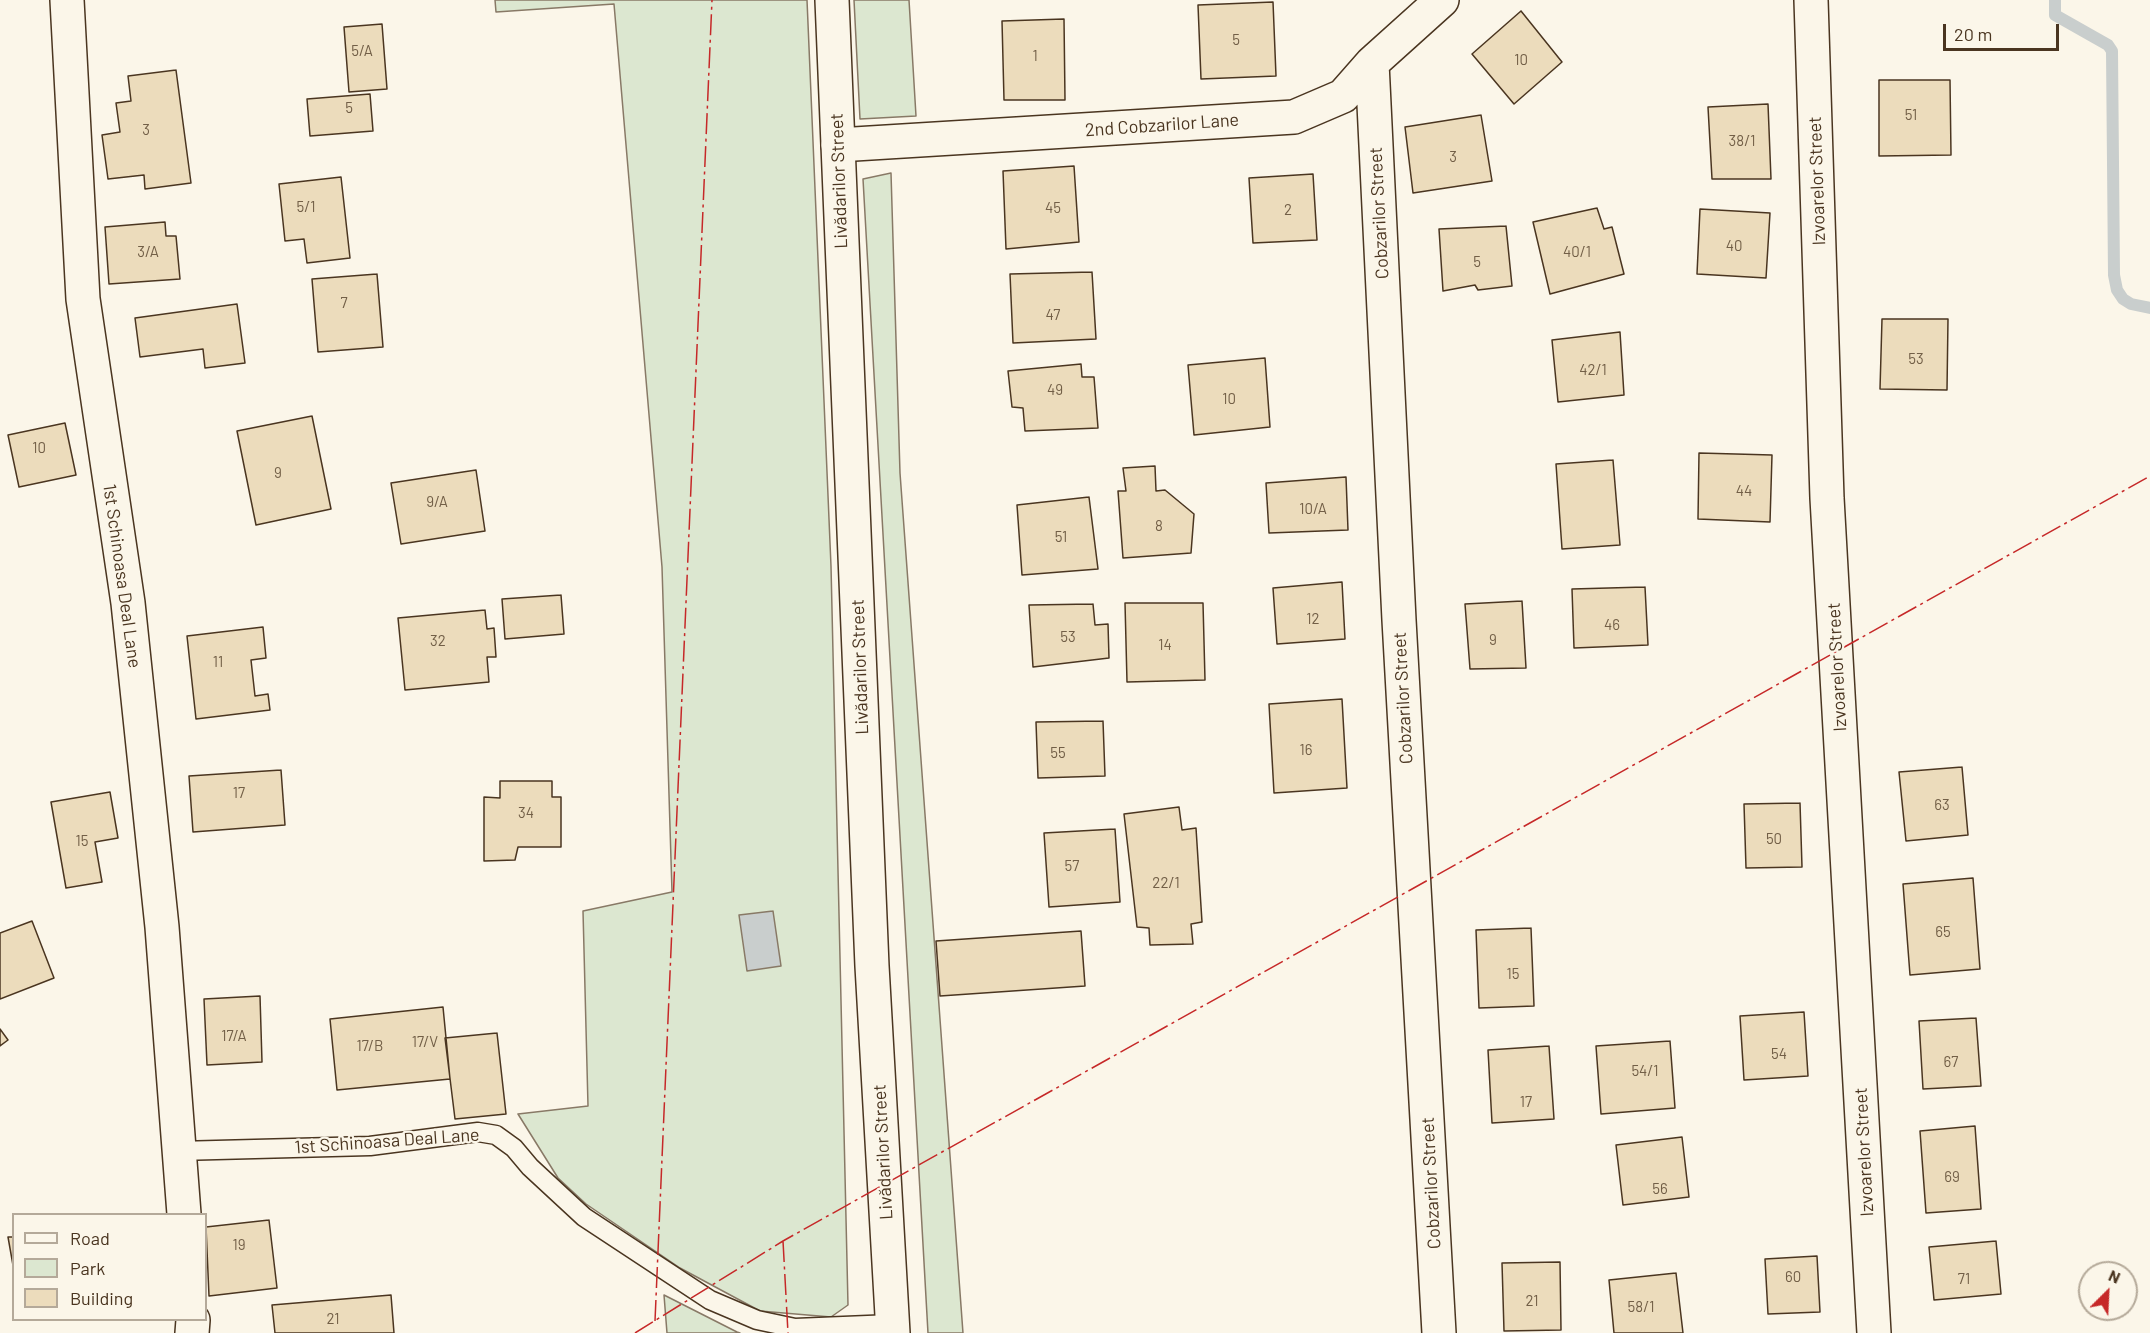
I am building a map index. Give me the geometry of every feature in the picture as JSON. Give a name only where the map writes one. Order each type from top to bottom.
[{"type":"street","name":"1st Schinoasa Deal Lane","points":[[67,0],[83,299],[128,603],[162,927],[184,1213]]},
{"type":"street","name":"Livădarilor Street","points":[[832,0],[872,966],[893,1329]]},
{"type":"street","name":"2nd Cobzarilor Lane","points":[[838,145],[1294,117],[1343,96],[1372,63],[1442,0]]},
{"type":"street","name":"Izvoarelor Street","points":[[1811,0],[1827,498],[1874,1333]]},
{"type":"street","name":"Cobzarilor Street","points":[[1372,63],[1399,620],[1439,1333]]},
{"type":"lane","name":"1st Schinoasa Deal Lane","points":[[178,1151],[370,1146],[478,1132],[496,1135],[514,1148],[530,1167],[584,1217],[710,1300],[757,1320],[795,1328],[893,1329]]},
{"type":"green space","points":[[495,0],[807,0],[831,566],[848,1305],[831,1317],[760,1311],[680,1268],[586,1204],[558,1178],[518,1114],[588,1106],[583,911],[672,892],[662,567],[614,4],[496,12]]},
{"type":"green space","points":[[854,0],[909,0],[916,116],[860,119]]},
{"type":"green space","points":[[891,173],[900,473],[963,1333],[928,1333],[863,179]]},
{"type":"green space","points":[[664,1295],[737,1332],[740,1333],[667,1333]]},
{"type":"shaded area","points":[[773,911],[781,966],[747,971],[739,915]]},
{"type":"building","points":[[1273,2],[1276,76],[1201,79],[1198,5]]},
{"type":"building","points":[[1521,11],[1562,62],[1514,104],[1472,54]]},
{"type":"building","points":[[1064,19],[1065,100],[1004,100],[1002,21]]},
{"type":"building","points":[[382,24],[387,89],[349,92],[344,27]]},
{"type":"building","points":[[176,70],[191,183],[145,189],[144,175],[108,179],[102,135],[120,132],[116,103],[131,101],[128,76]]},
{"type":"building","points":[[1879,80],[1950,80],[1951,155],[1879,156]]},
{"type":"building","points":[[370,94],[373,131],[310,136],[307,99]]},
{"type":"building","points":[[1768,104],[1771,179],[1712,179],[1708,107]]},
{"type":"building","points":[[1481,115],[1492,181],[1413,193],[1405,127]]},
{"type":"building","points":[[1074,166],[1079,242],[1006,249],[1003,171]]},
{"type":"building","points":[[1313,174],[1317,240],[1253,243],[1249,178]]},
{"type":"building","points":[[341,177],[350,258],[307,263],[304,239],[285,241],[279,184]]},
{"type":"building","points":[[1597,208],[1604,229],[1612,227],[1624,274],[1550,294],[1533,222]]},
{"type":"building","points":[[1700,209],[1770,213],[1766,278],[1697,274]]},
{"type":"building","points":[[165,222],[166,236],[176,236],[180,279],[109,284],[105,227]]},
{"type":"building","points":[[1506,226],[1512,286],[1478,290],[1475,285],[1443,291],[1439,229]]},
{"type":"building","points":[[1092,272],[1096,339],[1013,343],[1010,274]]},
{"type":"building","points":[[377,274],[383,347],[318,352],[312,279]]},
{"type":"building","points":[[237,304],[245,363],[205,368],[203,349],[140,357],[135,318]]},
{"type":"building","points":[[1882,319],[1948,319],[1947,390],[1880,389]]},
{"type":"building","points":[[1620,332],[1624,395],[1558,402],[1552,340]]},
{"type":"building","points":[[1265,358],[1270,427],[1194,435],[1188,365]]},
{"type":"building","points":[[1081,364],[1082,377],[1094,377],[1098,428],[1025,431],[1023,408],[1012,407],[1008,371]]},
{"type":"building","points":[[312,416],[331,509],[256,525],[237,431]]},
{"type":"building","points":[[65,423],[76,475],[19,487],[8,435]]},
{"type":"building","points":[[1699,453],[1772,455],[1770,522],[1698,519]]},
{"type":"building","points":[[1613,460],[1620,545],[1562,549],[1556,464]]},
{"type":"building","points":[[1155,466],[1156,491],[1165,490],[1194,514],[1191,553],[1123,558],[1118,491],[1126,491],[1123,468]]},
{"type":"building","points":[[476,470],[485,531],[401,544],[391,483]]},
{"type":"building","points":[[1346,477],[1348,530],[1269,533],[1266,483]]},
{"type":"building","points":[[1089,497],[1098,569],[1022,575],[1017,505]]},
{"type":"building","points":[[1342,582],[1345,639],[1277,644],[1273,588]]},
{"type":"building","points":[[1645,587],[1648,645],[1574,648],[1572,589]]},
{"type":"building","points":[[561,595],[564,634],[505,639],[502,599]]},
{"type":"building","points":[[1522,601],[1526,668],[1470,669],[1465,604]]},
{"type":"building","points":[[1125,603],[1203,603],[1205,680],[1127,682]]},
{"type":"building","points":[[1093,604],[1095,625],[1108,624],[1109,658],[1033,667],[1029,605]]},
{"type":"building","points":[[485,610],[487,629],[494,628],[496,657],[487,657],[489,682],[405,690],[398,618]]},
{"type":"building","points":[[263,627],[266,658],[251,660],[255,696],[268,694],[270,710],[196,719],[187,636]]},
{"type":"building","points":[[1342,699],[1347,788],[1274,793],[1269,704]]},
{"type":"building","points":[[1103,721],[1105,776],[1038,778],[1036,722]]},
{"type":"building","points":[[1962,767],[1968,835],[1906,841],[1899,772]]},
{"type":"building","points":[[281,770],[285,825],[193,832],[189,776]]},
{"type":"building","points":[[500,781],[552,781],[552,797],[561,797],[561,847],[518,847],[515,860],[484,861],[484,797],[500,798]]},
{"type":"building","points":[[110,792],[118,838],[95,842],[102,882],[66,888],[51,802]]},
{"type":"building","points":[[1800,803],[1802,867],[1746,868],[1744,804]]},
{"type":"building","points":[[1179,807],[1182,830],[1196,828],[1202,922],[1191,924],[1193,944],[1150,945],[1149,928],[1137,927],[1124,814]]},
{"type":"building","points":[[1115,829],[1120,902],[1049,907],[1044,833]]},
{"type":"building","points":[[1973,878],[1980,969],[1910,975],[1903,884]]},
{"type":"building","points":[[32,921],[54,978],[0,999],[0,933]]},
{"type":"building","points":[[1531,928],[1534,1006],[1479,1008],[1476,930]]},
{"type":"building","points":[[1081,931],[1085,986],[940,996],[936,941]]},
{"type":"building","points":[[260,996],[262,1062],[207,1065],[204,999]]},
{"type":"building","points":[[443,1007],[450,1079],[337,1090],[330,1019]]},
{"type":"building","points":[[1804,1012],[1808,1076],[1744,1080],[1740,1016]]},
{"type":"building","points":[[1976,1018],[1981,1086],[1923,1089],[1919,1021]]},
{"type":"building","points":[[0,1029],[8,1040],[0,1046]]},
{"type":"building","points":[[497,1033],[506,1114],[455,1119],[445,1038]]},
{"type":"building","points":[[1670,1041],[1675,1108],[1601,1114],[1596,1046]]},
{"type":"building","points":[[1549,1046],[1554,1119],[1492,1123],[1488,1050]]},
{"type":"building","points":[[1975,1126],[1981,1209],[1926,1213],[1920,1131]]},
{"type":"building","points":[[1682,1137],[1689,1197],[1623,1205],[1616,1145]]},
{"type":"building","points":[[269,1220],[277,1288],[209,1296],[207,1227]]},
{"type":"building","points":[[8,1237],[12,1237],[12,1260]]},
{"type":"building","points":[[1996,1241],[2001,1294],[1934,1300],[1929,1247]]},
{"type":"building","points":[[1817,1256],[1820,1312],[1768,1314],[1765,1259]]},
{"type":"building","points":[[1560,1262],[1561,1330],[1504,1331],[1502,1263]]},
{"type":"building","points":[[1676,1273],[1683,1333],[1614,1333],[1609,1280]]},
{"type":"building","points":[[391,1295],[394,1333],[275,1333],[272,1305]]},
{"type":"waterway","points":[[2055,0],[2055,15],[2108,45],[2112,51],[2114,275],[2117,290],[2123,299],[2131,304],[2150,308]]},
{"type":"power","points":[[655,1321],[712,0]]},
{"type":"power","points":[[635,1333],[783,1241],[2150,476]]},
{"type":"power","points":[[783,1241],[788,1333]]}]
